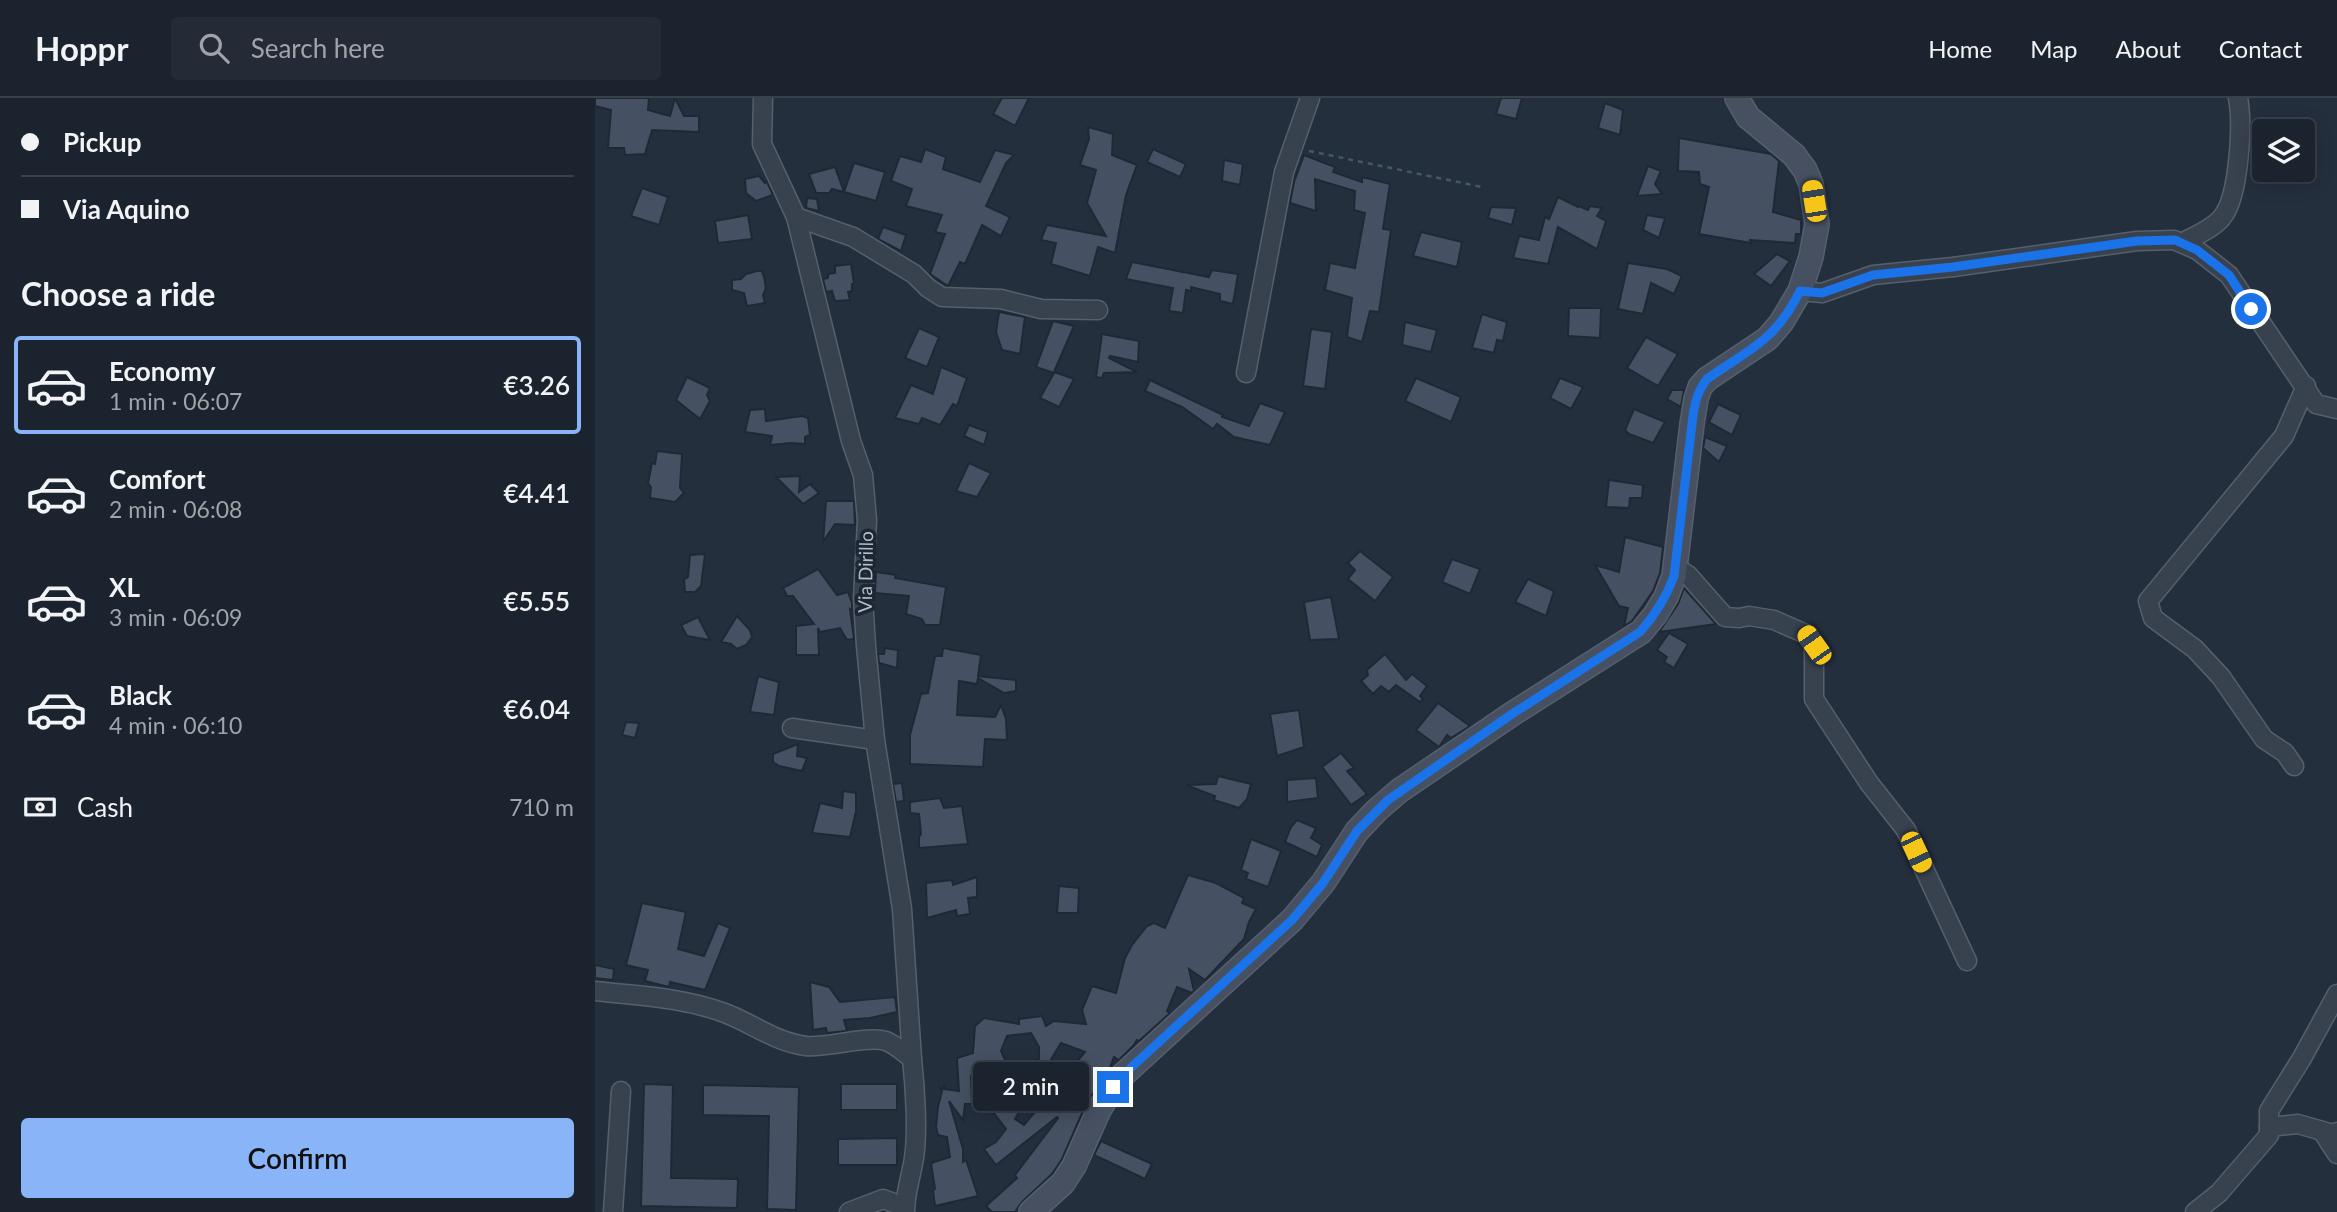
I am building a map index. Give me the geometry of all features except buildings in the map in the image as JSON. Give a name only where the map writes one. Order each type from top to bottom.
[{"type":"street","name":"Via Dirillo","points":[[763,98],[762,144],[796,217],[851,442],[863,475],[867,520],[863,598],[875,740],[902,909],[912,1059],[914,1157],[905,1193],[905,1210]]},
{"type":"street","points":[[1246,373],[1284,172],[1310,98]]},
{"type":"street","points":[[1031,1212],[1069,1175],[1099,1110],[1118,1080],[1292,920],[1323,883],[1357,831],[1377,810],[1399,791],[1640,632],[1655,615],[1674,576],[1692,424],[1700,387],[1707,379],[1767,339],[1792,308],[1811,257],[1817,224],[1811,184],[1805,170],[1794,155],[1748,117],[1737,98]]},
{"type":"street","points":[[2182,243],[2222,219],[2233,199],[2242,116],[2238,98]]},
{"type":"street","points":[[796,217],[853,237],[914,274],[942,297],[1001,299],[1041,309],[1098,310]]},
{"type":"street","points":[[1800,291],[1822,293],[1873,275],[1953,267],[2137,241],[2175,240],[2197,250],[2229,275],[2316,404],[2337,409]]},
{"type":"street","points":[[2294,766],[2285,752],[2264,739],[2221,677],[2195,649],[2153,618],[2148,601],[2284,436],[2306,386]]},
{"type":"street","points":[[1674,566],[1688,575],[1725,617],[1749,616],[1774,620],[1806,634],[1814,645],[1814,699],[1869,783],[1906,830],[1967,961]]},
{"type":"street","points":[[792,728],[875,740]]},
{"type":"street","points":[[595,990],[658,996],[702,1006],[723,1013],[774,1038],[807,1046],[883,1040],[899,1047],[912,1059]]},
{"type":"street","points":[[2195,1212],[2219,1194],[2269,1135],[2270,1111],[2337,993]]},
{"type":"street","points":[[613,1212],[621,1091]]},
{"type":"street","points":[[2269,1127],[2298,1124],[2330,1131],[2337,1154]]},
{"type":"street","points":[[849,1212],[883,1199],[905,1210]]},
{"type":"path","points":[[1292,148],[1482,187]]},
{"type":"route","points":[[1113,1087],[1292,920],[1323,883],[1357,831],[1377,810],[1399,791],[1512,714],[1640,632],[1655,615],[1674,576],[1681,498],[1700,387],[1707,379],[1767,339],[1792,308],[1800,291],[1822,293],[1873,275],[1953,267],[2137,241],[2175,240],[2197,250],[2229,275],[2251,309]]}]
